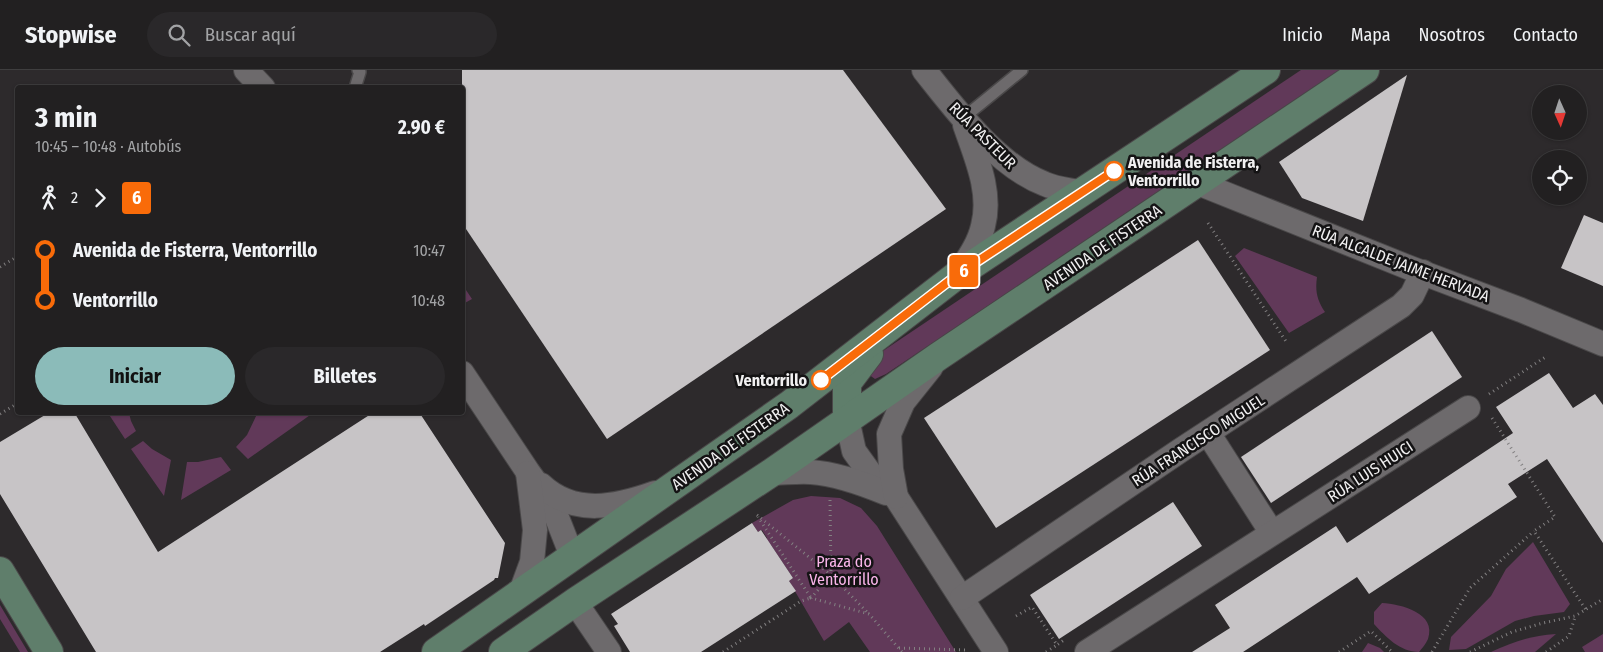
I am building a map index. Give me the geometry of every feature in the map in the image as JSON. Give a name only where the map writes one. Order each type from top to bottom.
[{"type":"main road","name":"AVENIDA DE FISTERRA","points":[[436,652],[789,405],[957,275],[1266,70]]},
{"type":"main road","name":"AVENIDA DE FISTERRA","points":[[503,652],[575,602],[771,473],[939,356],[1365,70]]},
{"type":"main road","points":[[847,419],[847,384],[884,332]]},
{"type":"main road","points":[[486,652],[515,624],[564,583],[571,569],[572,556]]},
{"type":"main road","points":[[0,571],[49,652]]},
{"type":"street","points":[[246,70],[260,85]]},
{"type":"street","name":"RÚA PASTEUR","points":[[924,70],[962,119],[1022,173],[1046,185],[1082,193]]},
{"type":"street","name":"AVENIDA DE FISTERRA","points":[[957,275],[973,251],[984,226],[987,198],[980,166],[962,119]]},
{"type":"street","name":"RÚA ALCALDE JAIME HERVADA","points":[[1198,183],[1603,344]]},
{"type":"street","name":"RÚA FRANCISCO MIGUEL","points":[[962,598],[1401,306],[1412,295],[1423,272]]},
{"type":"street","name":"AVENIDA DE FISTERRA","points":[[896,498],[891,469],[889,434],[903,402],[939,356]]},
{"type":"street","points":[[465,378],[552,505],[572,556]]},
{"type":"street","name":"RÚA LUIS HUICI","points":[[1078,649],[1272,533],[1474,404]]},
{"type":"street","points":[[847,419],[854,451],[872,476],[896,498],[996,652]]},
{"type":"street","points":[[1208,433],[1272,533]]},
{"type":"street","points":[[528,472],[543,488],[564,501],[583,506],[601,507],[630,502],[668,489]]},
{"type":"street","points":[[521,592],[532,562],[535,530],[528,472]]},
{"type":"street","points":[[771,473],[810,472],[830,475],[857,481],[896,498]]},
{"type":"street","points":[[575,602],[609,652]]},
{"type":"lane","points":[[356,85],[360,72],[358,70]]},
{"type":"lane","points":[[962,119],[1022,70]]},
{"type":"path","points":[[1208,223],[1287,343]]},
{"type":"path","points":[[0,267],[15,258]]},
{"type":"path","points":[[1432,652],[1470,588],[1534,531],[1555,517],[1474,404],[1548,356]]},
{"type":"path","points":[[0,414],[15,405]]},
{"type":"path","points":[[724,652],[801,601],[811,598],[831,576],[830,492]]},
{"type":"path","points":[[869,614],[811,598],[757,515],[831,576],[869,614],[902,652]]},
{"type":"path","points":[[1534,531],[1586,610]]},
{"type":"path","points":[[1470,652],[1512,632],[1575,616],[1603,598]]},
{"type":"path","points":[[1016,616],[1032,607],[1056,645]]},
{"type":"path","points":[[1546,652],[1569,636],[1575,616]]},
{"type":"path","points":[[1339,652],[1371,631],[1392,652]]},
{"type":"path","points":[[1046,652],[1065,640],[1078,649]]},
{"type":"path","points":[[898,648],[967,650]]},
{"type":"green space","points":[[1301,70],[1339,70],[886,374],[875,379],[868,374],[874,357]]},
{"type":"green space","points":[[1244,248],[1317,277],[1317,295],[1325,312],[1289,333],[1235,256]]},
{"type":"green space","points":[[465,288],[472,299],[465,303]]},
{"type":"green space","points":[[109,415],[130,415],[136,431],[125,439]]},
{"type":"green space","points":[[257,415],[310,415],[248,459],[236,447],[247,435]]},
{"type":"green space","points":[[143,441],[152,449],[171,460],[164,496],[131,449]]},
{"type":"green space","points":[[221,457],[231,470],[181,500],[187,462],[198,462]]},
{"type":"green space","name":"Praza do Ventorrillo","points":[[811,496],[840,498],[861,508],[877,526],[956,652],[870,652],[849,622],[824,641],[789,581],[793,578],[771,545],[768,547],[764,541],[767,538],[762,530],[758,532],[752,523],[793,500]]},
{"type":"green space","points":[[1533,542],[1570,604],[1564,612],[1515,621],[1466,649],[1449,650],[1451,637],[1491,596],[1506,569]]},
{"type":"green space","points":[[1382,603],[1398,605],[1422,616],[1429,630],[1428,639],[1419,652],[1400,647],[1374,624],[1374,612]]},
{"type":"green space","points":[[0,605],[28,652],[20,652],[0,619]]},
{"type":"green space","points":[[1556,634],[1535,652],[1491,652],[1523,640]]},
{"type":"green space","points":[[1603,634],[1603,652],[1585,652],[1582,647]]},
{"type":"green space","points":[[1368,643],[1380,648],[1384,652],[1362,652]]},
{"type":"building","points":[[462,70],[843,70],[946,209],[607,439],[465,227],[465,85],[462,85]]},
{"type":"building","points":[[1407,75],[1363,221],[1302,198],[1279,162]]},
{"type":"building","points":[[1584,215],[1603,223],[1603,286],[1561,268]]},
{"type":"building","points":[[1198,240],[1270,350],[996,528],[924,418]]},
{"type":"building","points":[[1432,331],[1462,377],[1271,503],[1241,457]]},
{"type":"building","points":[[1549,373],[1573,408],[1595,394],[1603,405],[1603,543],[1547,459],[1508,484],[1517,497],[1369,594],[1357,577],[1243,652],[1192,652],[1230,628],[1215,605],[1336,526],[1347,543],[1513,433],[1496,407]]},
{"type":"building","points":[[45,415],[76,415],[158,552],[369,415],[421,415],[505,543],[498,578],[495,578],[425,626],[424,624],[380,652],[96,652],[0,494],[0,442]]},
{"type":"building","points":[[1173,502],[1202,546],[1059,639],[1030,595]]},
{"type":"building","points":[[752,523],[758,532],[761,530],[793,578],[789,581],[796,591],[701,652],[630,652],[614,626],[618,624],[611,614]]},
{"type":"bus line","name":"6","points":[[821,380],[957,275],[1114,171]]},
{"type":"place","name":"Avenida de Fisterra, Ventorrillo","points":[[1114,171]]},
{"type":"place","name":"Ventorrillo","points":[[821,380]]}]
